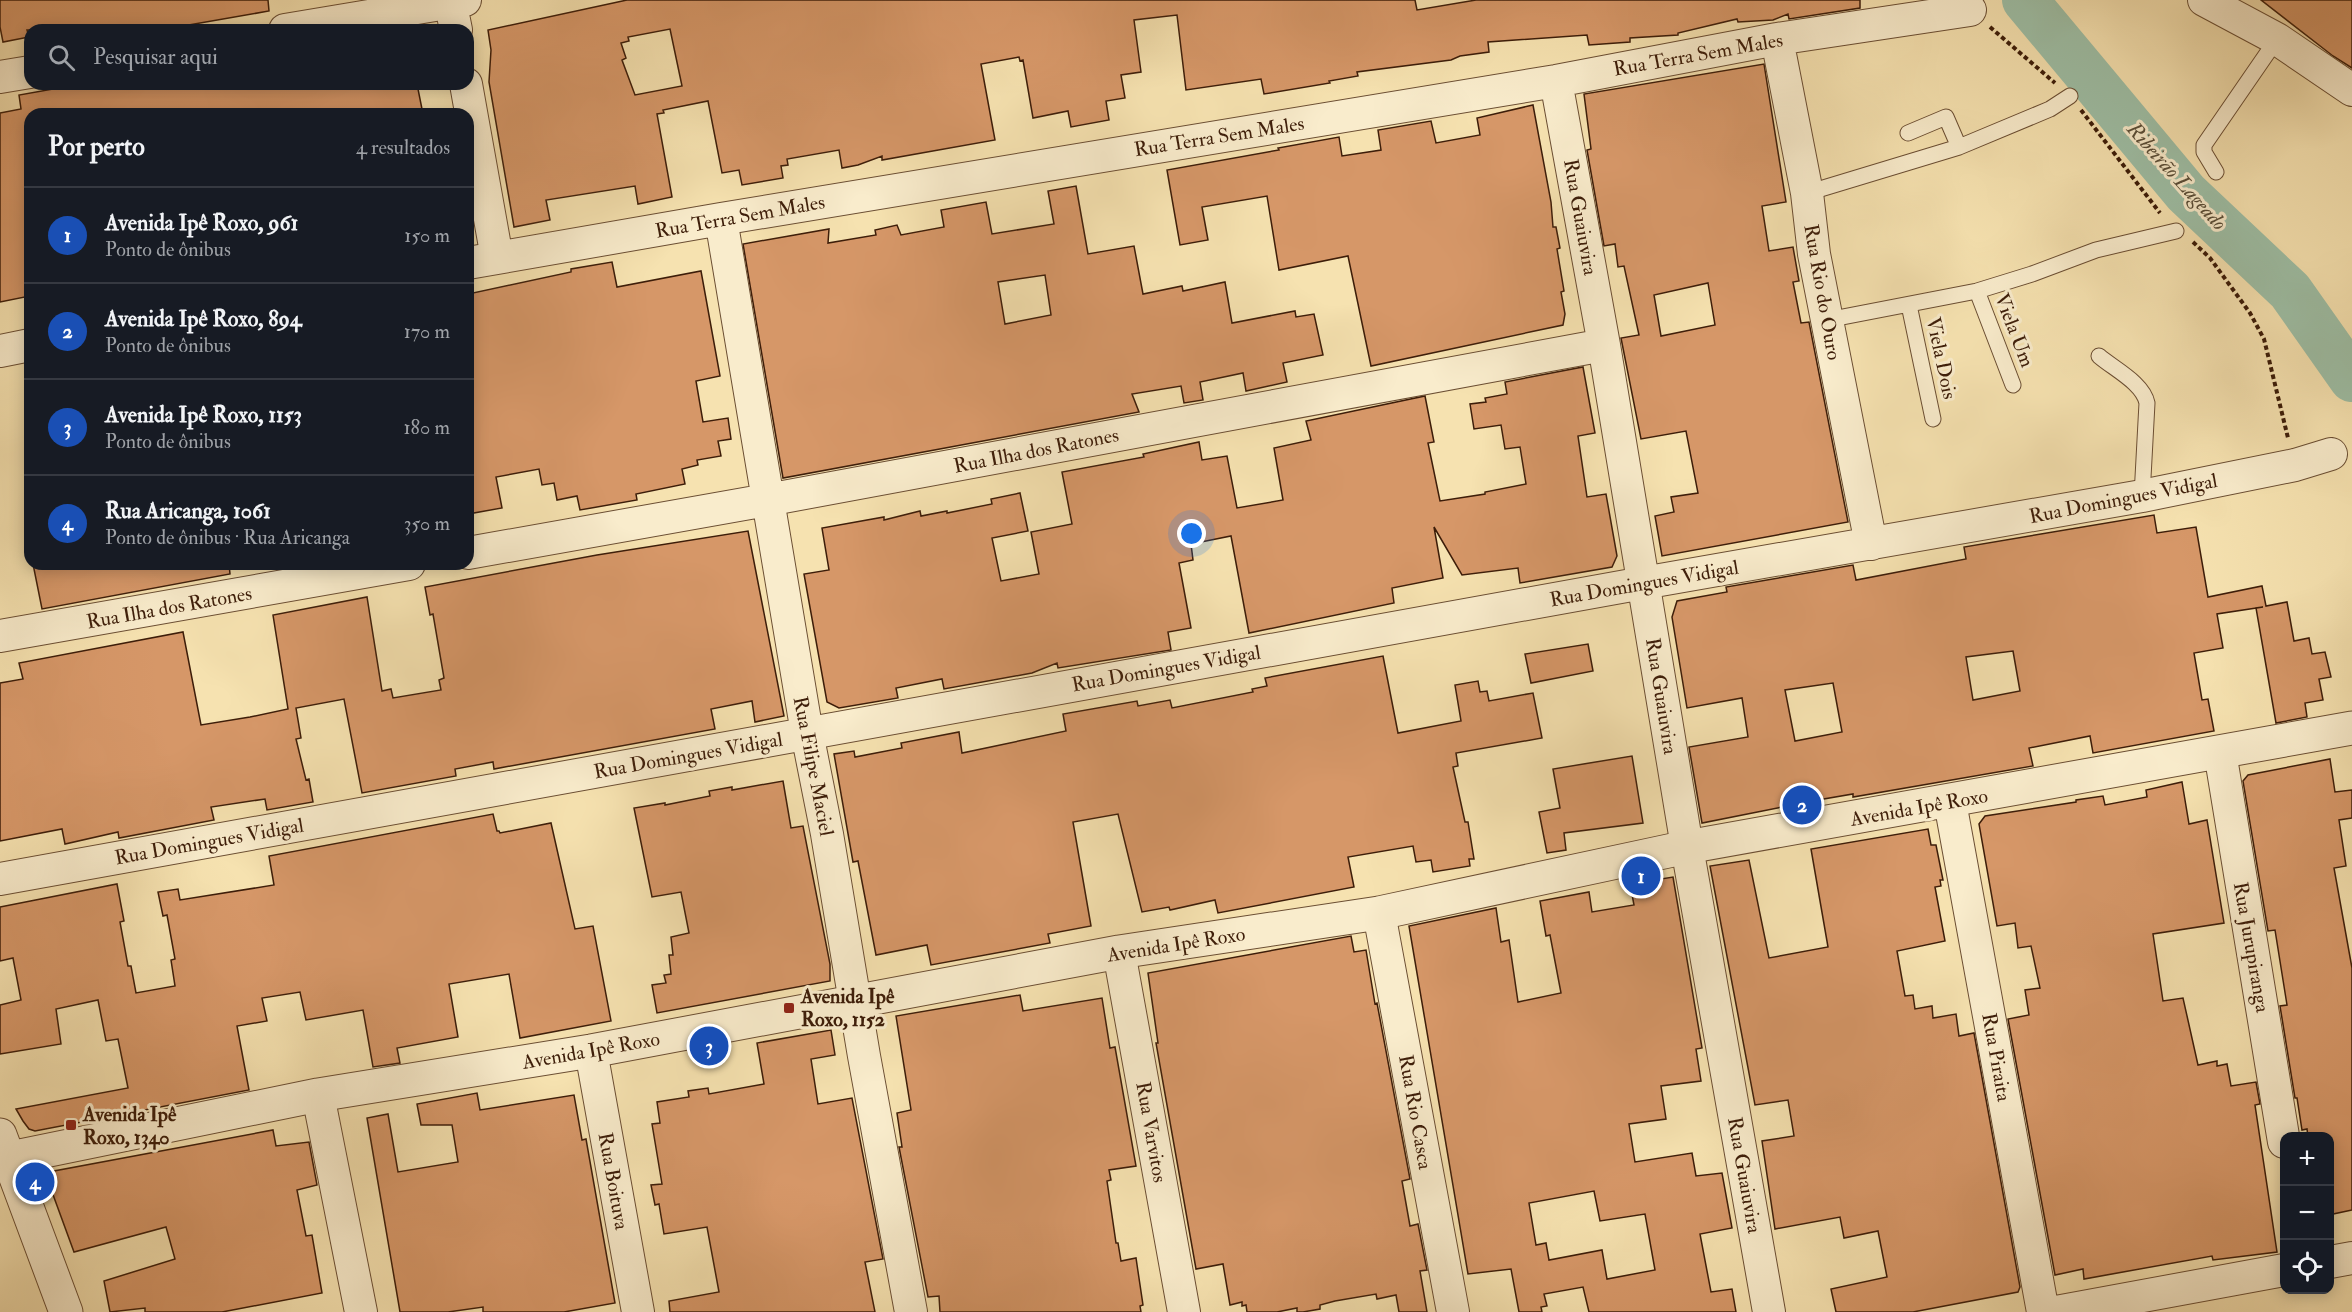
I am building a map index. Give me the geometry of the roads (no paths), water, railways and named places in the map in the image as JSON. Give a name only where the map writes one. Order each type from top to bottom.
[{"type":"street","points":[[2204,0],[2277,39],[2352,90]]},
{"type":"street","points":[[332,24],[456,8]]},
{"type":"street","name":"Rua Terra Sem Males","points":[[482,261],[721,219],[1556,81],[1776,39],[1970,10]]},
{"type":"street","name":"Rua Rio do Ouro","points":[[1776,39],[1807,194],[1814,254],[1871,544]]},
{"type":"street","points":[[0,77],[24,73]]},
{"type":"street","name":"Rua Guaiuvira","points":[[1556,81],[1604,345],[1687,848],[1769,1312]]},
{"type":"street","points":[[467,90],[468,108]]},
{"type":"street","points":[[474,172],[482,261]]},
{"type":"street","name":"Rua Filipe Maciel","points":[[721,219],[807,733],[827,834],[911,1312]]},
{"type":"street","name":"Rua Ilha dos Ratones","points":[[474,553],[1604,345]]},
{"type":"street","points":[[0,351],[24,346]]},
{"type":"street","name":"Rua Domingues Vidigal","points":[[0,879],[1643,583],[2142,496],[2295,465],[2331,454]]},
{"type":"street","name":"Rua Ilha dos Ratones","points":[[0,636],[375,570]]},
{"type":"street","name":"Avenida Ipê Roxo","points":[[3,1151],[318,1095],[591,1051],[1119,952],[1379,913],[1687,848],[2352,728]]},
{"type":"street","name":"Rua Jurupiranga","points":[[2220,752],[2282,1132]]},
{"type":"street","name":"Rua Piraita","points":[[1950,802],[2043,1312]]},
{"type":"street","name":"Rua Rio Casca","points":[[1379,913],[1453,1312]]},
{"type":"street","name":"Rua Varvitos","points":[[1119,952],[1184,1312]]},
{"type":"street","name":"Rua Boituva","points":[[591,1051],[638,1312]]},
{"type":"street","points":[[318,1095],[361,1312]]},
{"type":"street","points":[[3,1151],[66,1312]]},
{"type":"street","points":[[2334,1261],[2352,1258]]},
{"type":"street","points":[[2056,1312],[2280,1271]]},
{"type":"lane","points":[[2216,172],[2204,152],[2204,145],[2277,39]]},
{"type":"lane","points":[[1807,194],[1959,147],[2050,109],[2070,96]]},
{"type":"lane","points":[[1908,133],[1946,117],[1959,147]]},
{"type":"lane","points":[[1827,320],[1977,291],[2096,250],[2176,231]]},
{"type":"lane","name":"Viela Um","points":[[1977,291],[2013,385]]},
{"type":"lane","name":"Viela Dois","points":[[1909,305],[1933,418]]},
{"type":"lane","points":[[2099,356],[2140,388],[2145,396],[2147,403],[2142,496]]},
{"type":"waterway","name":"Ribeirão Lageado","points":[[2025,0],[2186,193],[2290,291],[2352,379]]},
{"type":"place","name":"Avenida Ipê Roxo, 894","points":[[1802,805]]},
{"type":"place","name":"Avenida Ipê Roxo, 961","points":[[1641,876]]},
{"type":"place","name":"Avenida Ipê Roxo, 1152","points":[[789,1008]]},
{"type":"place","name":"Avenida Ipê Roxo, 1153","points":[[709,1046]]},
{"type":"place","name":"Avenida Ipê Roxo, 1340","points":[[71,1125]]},
{"type":"place","name":"Rua Aricanga, 1061","points":[[35,1182]]}]
